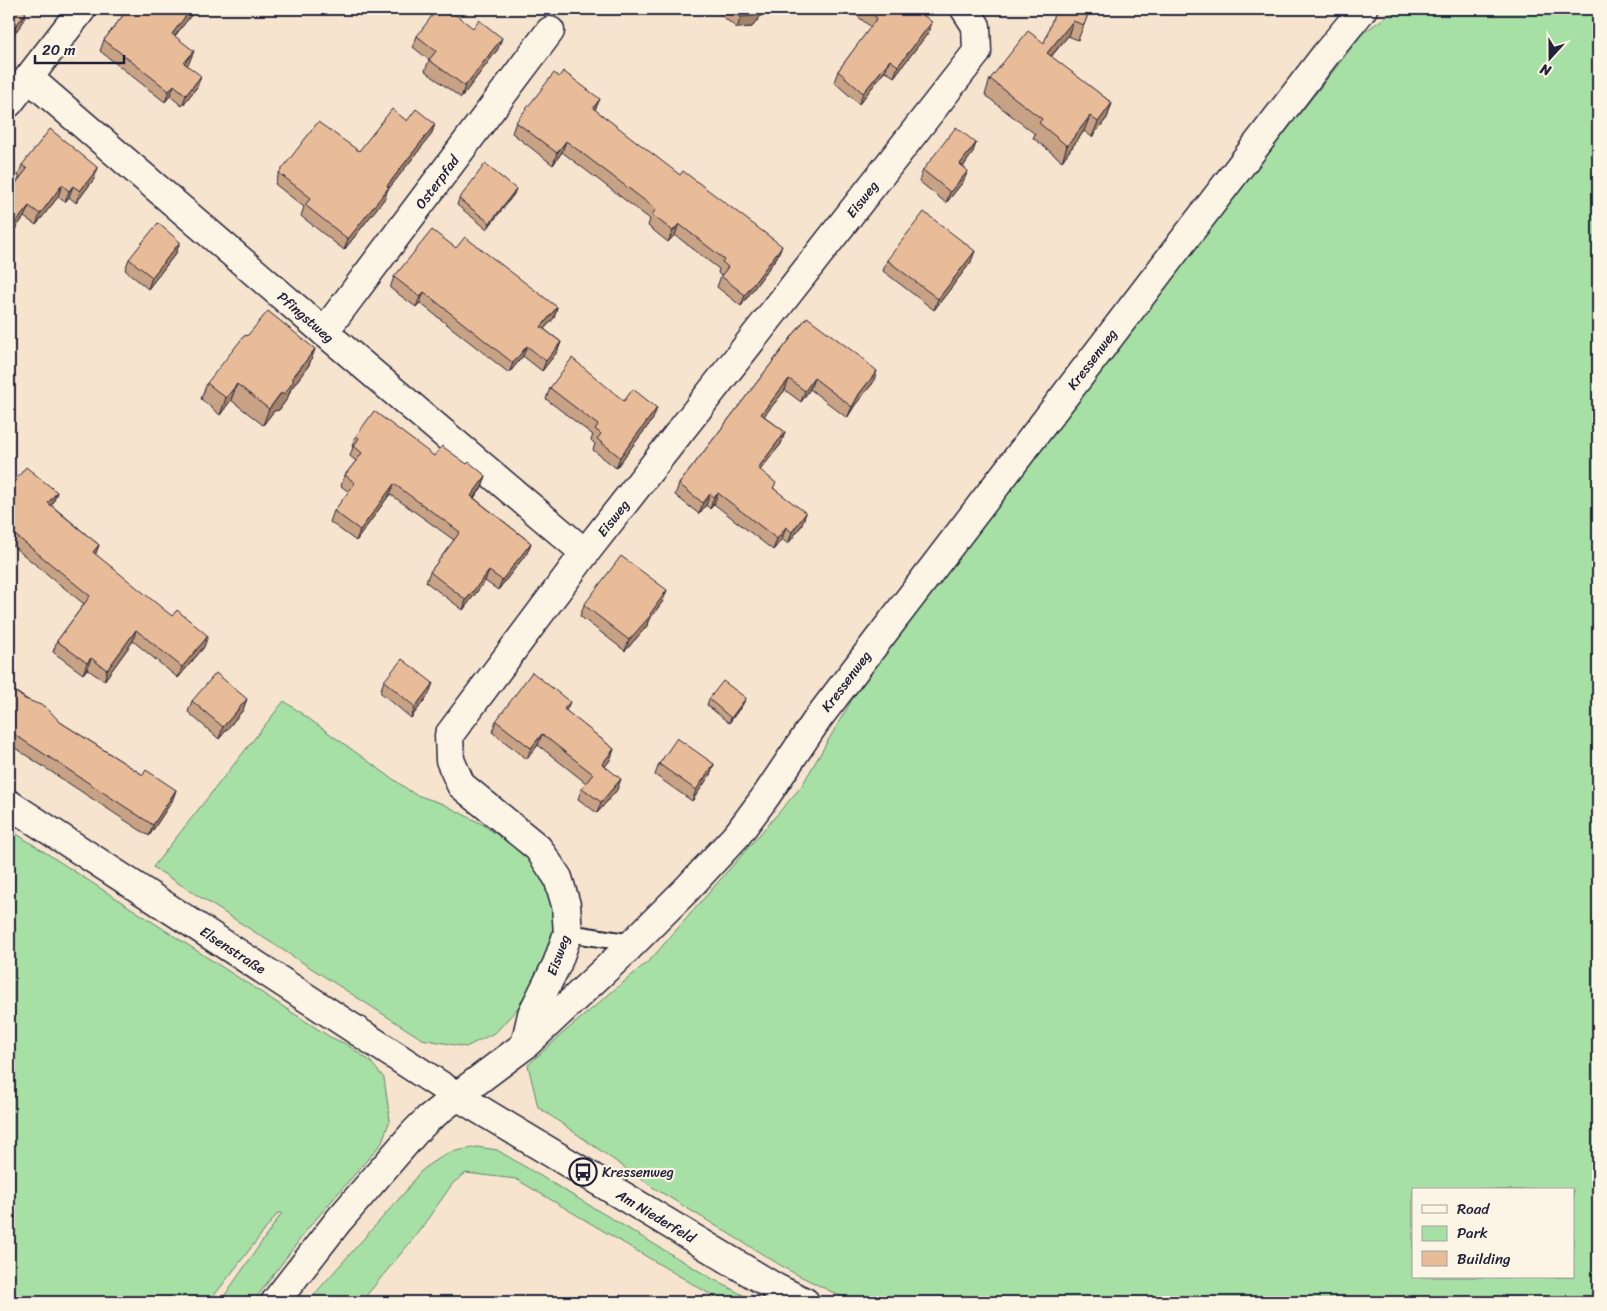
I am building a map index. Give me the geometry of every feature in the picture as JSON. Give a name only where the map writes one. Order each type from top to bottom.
[{"type":"street","points":[[9,103],[82,9]]},
{"type":"street","name":"Eisweg","points":[[525,1045],[532,1014],[557,964],[568,933],[566,905],[558,878],[538,848],[461,785],[450,760],[449,735],[586,553],[976,52],[976,26],[966,9]]},
{"type":"street","name":"Kressenweg","points":[[275,1302],[339,1220],[415,1132],[457,1096],[525,1045],[633,943],[738,835],[819,717],[1326,54],[1363,9]]},
{"type":"street","name":"Osterpfad","points":[[324,332],[550,31]]},
{"type":"street","name":"Pfingstweg","points":[[29,78],[324,332],[586,553]]},
{"type":"street","name":"Elsenstraße","points":[[9,804],[457,1096]]},
{"type":"street","name":"Am Niederfeld","points":[[457,1096],[776,1288],[805,1302]]},
{"type":"lane","points":[[568,933],[633,943]]},
{"type":"green space","points":[[1397,9],[1598,9],[1598,1302],[852,1302],[790,1271],[654,1188],[538,1107],[528,1065],[651,959],[801,787],[861,684],[1116,348],[1363,33]]},
{"type":"green space","points":[[284,701],[414,794],[443,804],[482,824],[529,857],[549,888],[554,922],[547,954],[526,999],[496,1032],[466,1047],[422,1039],[153,867]]},
{"type":"green space","points":[[9,829],[330,1037],[346,1044],[370,1061],[384,1078],[390,1120],[381,1144],[309,1227],[253,1302],[220,1302],[282,1213],[278,1213],[209,1302],[9,1302]]},
{"type":"green space","points":[[477,1147],[497,1150],[709,1277],[756,1302],[723,1302],[516,1179],[466,1173],[453,1183],[417,1234],[361,1302],[309,1302],[405,1192],[419,1173],[431,1163],[451,1152]]},
{"type":"building","points":[[9,9],[21,9],[26,13],[9,34]]},
{"type":"building","points":[[128,9],[191,9],[172,34],[194,51],[184,63],[201,76],[186,95],[174,85],[169,91],[104,40]]},
{"type":"building","points":[[437,9],[448,9],[473,28],[479,20],[502,38],[465,86],[429,60],[436,51],[417,36]]},
{"type":"building","points":[[731,9],[761,9],[756,16],[741,17]]},
{"type":"building","points":[[866,9],[915,9],[932,22],[898,66],[890,60],[863,93],[838,71],[877,18]]},
{"type":"building","points":[[1056,9],[1090,9],[1084,25],[1073,21],[1047,53],[1112,103],[1098,122],[1090,116],[1067,146],[1039,123],[1042,119],[990,79],[1028,31],[1044,43]]},
{"type":"building","points":[[563,71],[600,99],[593,108],[680,175],[683,171],[782,246],[745,295],[721,276],[728,267],[722,262],[724,259],[679,224],[673,231],[652,215],[656,209],[566,141],[557,153],[516,122],[554,73],[559,77]]},
{"type":"building","points":[[392,109],[407,121],[416,109],[435,124],[348,239],[305,205],[311,198],[279,173],[318,122],[359,151]]},
{"type":"building","points":[[956,127],[976,143],[960,164],[968,171],[950,192],[923,170]]},
{"type":"building","points":[[50,129],[98,168],[80,191],[73,186],[69,191],[62,185],[40,214],[29,206],[12,227],[9,224],[9,192],[27,169],[22,165]]},
{"type":"building","points":[[485,164],[516,189],[490,223],[459,199]]},
{"type":"building","points":[[924,212],[975,251],[938,299],[887,260]]},
{"type":"building","points":[[158,223],[180,242],[152,277],[129,259]]},
{"type":"building","points":[[432,230],[456,248],[465,237],[557,307],[541,327],[561,342],[546,361],[527,346],[513,363],[424,292],[420,297],[394,277]]},
{"type":"building","points":[[268,311],[315,349],[293,377],[293,382],[285,393],[280,394],[269,409],[237,384],[226,398],[207,383],[244,336],[248,335]]},
{"type":"building","points":[[807,317],[877,371],[859,394],[852,407],[814,378],[805,391],[789,379],[761,414],[785,432],[758,468],[776,483],[773,488],[806,513],[792,532],[786,527],[777,539],[718,493],[714,497],[710,494],[703,503],[679,484]]},
{"type":"building","points":[[572,358],[624,401],[633,389],[657,408],[620,457],[597,439],[601,434],[595,429],[598,425],[550,388]]},
{"type":"building","points":[[374,411],[434,456],[442,446],[467,464],[469,462],[486,476],[471,496],[531,543],[502,580],[489,571],[466,600],[430,572],[460,532],[394,484],[360,530],[334,511],[355,483],[345,475],[362,453],[354,446],[359,438],[356,436]]},
{"type":"building","points":[[26,467],[57,492],[48,503],[99,545],[93,552],[172,616],[177,610],[208,636],[182,667],[136,630],[107,670],[91,658],[87,663],[57,641],[90,596],[9,530],[9,488]]},
{"type":"building","points":[[621,556],[667,590],[651,615],[629,640],[584,605]]},
{"type":"building","points":[[402,659],[433,683],[415,707],[384,681]]},
{"type":"building","points":[[532,672],[570,702],[564,709],[614,749],[602,764],[621,779],[601,802],[582,788],[593,774],[542,734],[531,748],[496,721]]},
{"type":"building","points":[[216,673],[247,699],[223,727],[192,701]]},
{"type":"building","points":[[723,681],[746,698],[731,718],[709,699]]},
{"type":"building","points":[[9,687],[25,699],[46,707],[60,722],[143,775],[146,770],[176,790],[153,825],[9,731]]},
{"type":"building","points":[[677,738],[714,764],[696,790],[659,764]]},
{"type":"place","name":"Kressenweg","points":[[583,1172]]}]
